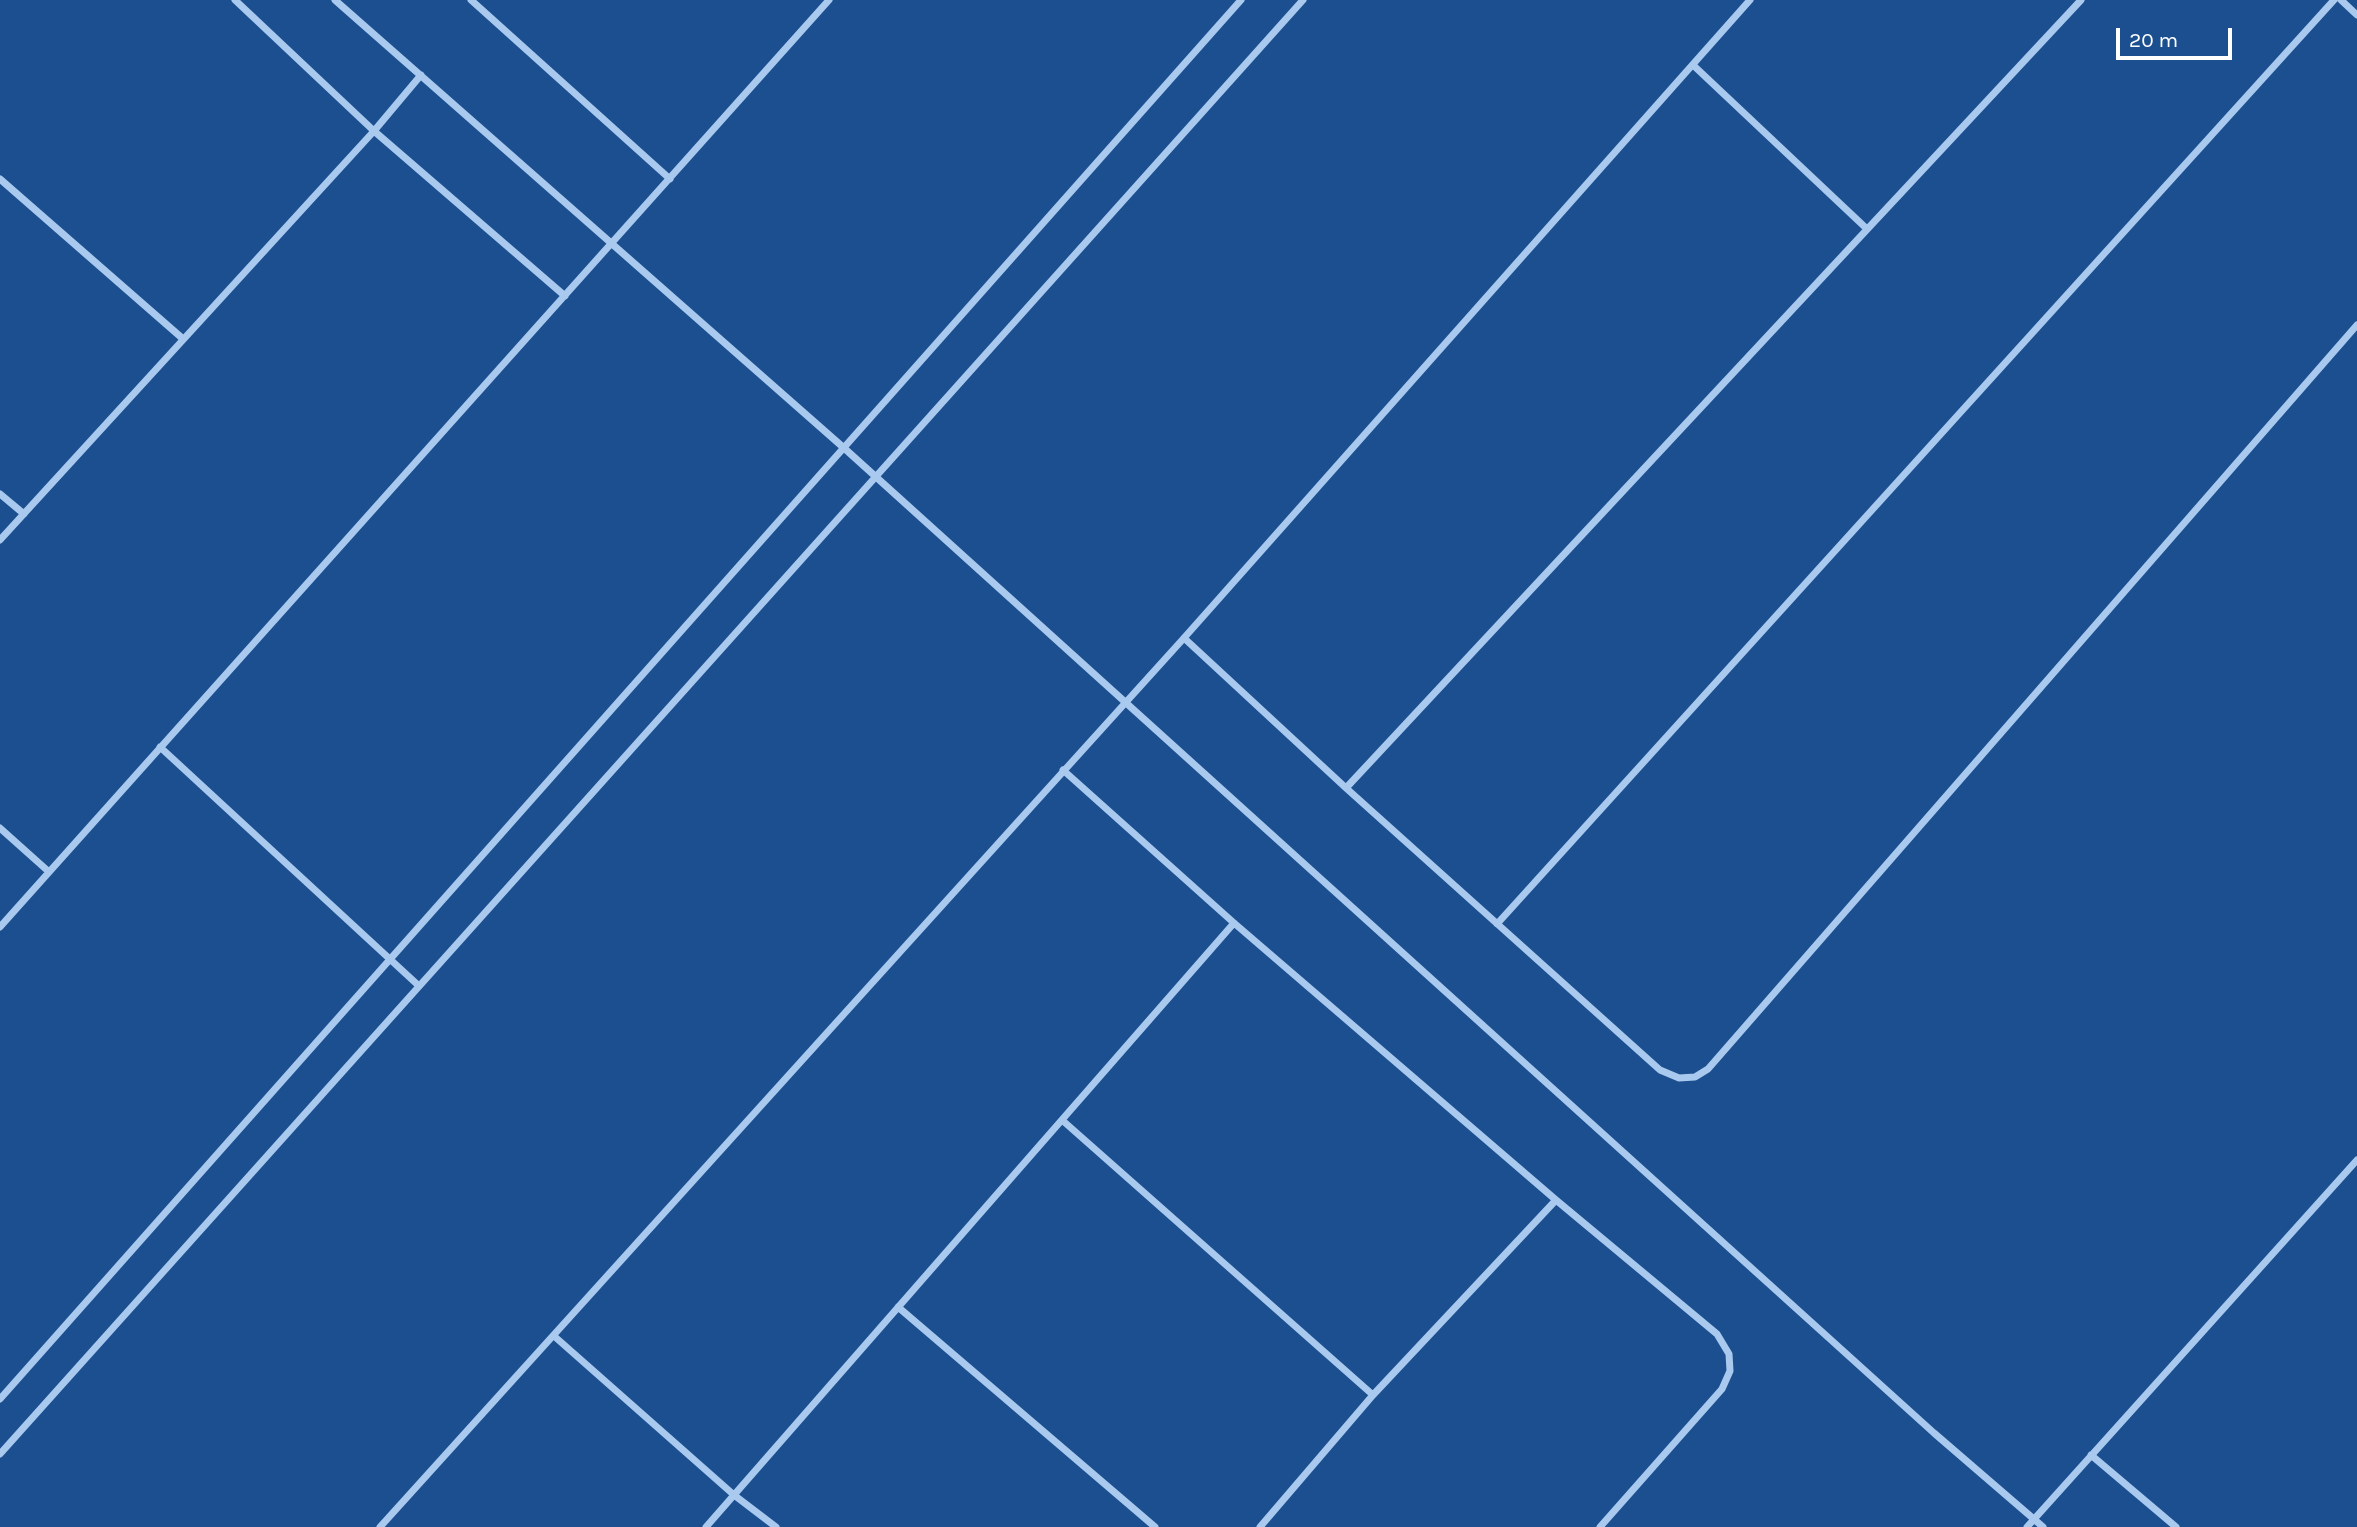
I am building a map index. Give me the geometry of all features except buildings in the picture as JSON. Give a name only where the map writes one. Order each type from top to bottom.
[{"type":"street","points":[[235,0],[374,131],[565,296]]},
{"type":"street","points":[[335,0],[844,448],[1923,1424],[2043,1527]]},
{"type":"street","points":[[472,0],[670,179]]},
{"type":"street","points":[[0,927],[830,0]]},
{"type":"street","points":[[0,1399],[1241,0]]},
{"type":"street","points":[[0,1454],[1303,0]]},
{"type":"street","points":[[380,1527],[1184,638],[1750,0]]},
{"type":"street","points":[[1346,788],[2081,0]]},
{"type":"street","points":[[1497,924],[2334,0]]},
{"type":"street","points":[[2341,0],[2357,15]]},
{"type":"street","points":[[1693,65],[1867,229]]},
{"type":"street","points":[[0,540],[374,131],[421,75]]},
{"type":"street","points":[[0,179],[183,338]]},
{"type":"street","points":[[1184,638],[1346,788],[1660,1070],[1679,1079],[1695,1077],[1708,1069],[2357,325]]},
{"type":"street","points":[[0,494],[23,514]]},
{"type":"street","points":[[160,747],[419,986]]},
{"type":"street","points":[[1063,770],[1234,923],[1556,1200],[1717,1334],[1729,1354],[1730,1371],[1722,1389],[1600,1527]]},
{"type":"street","points":[[0,828],[48,871]]},
{"type":"street","points":[[706,1527],[1234,923]]},
{"type":"street","points":[[1062,1120],[1373,1395]]},
{"type":"street","points":[[2027,1527],[2357,1160]]},
{"type":"street","points":[[1260,1527],[1373,1395],[1556,1200]]},
{"type":"street","points":[[898,1307],[1155,1527]]},
{"type":"street","points":[[554,1336],[734,1494],[776,1527]]},
{"type":"street","points":[[2091,1455],[2176,1527]]}]
